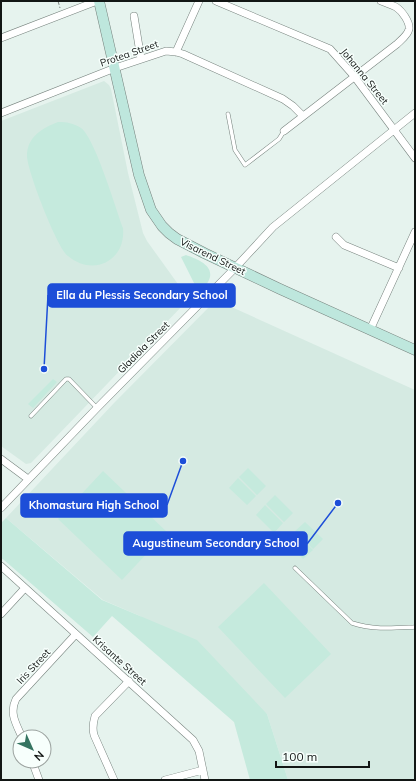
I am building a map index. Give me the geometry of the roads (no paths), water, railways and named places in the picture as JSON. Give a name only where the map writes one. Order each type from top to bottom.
[{"type":"street","points":[[1,38],[98,1]]},
{"type":"street","name":"Visarend Street","points":[[98,1],[139,175],[147,201],[155,218],[169,233],[204,253],[415,350]]},
{"type":"street","points":[[199,1],[176,52],[284,99],[303,116]]},
{"type":"street","name":"Johanna Street","points":[[216,1],[325,46],[334,53],[354,76],[415,158]]},
{"type":"street","points":[[284,131],[406,36],[409,30],[408,23],[400,11],[396,7],[381,1]]},
{"type":"street","points":[[134,16],[141,60]]},
{"type":"street","name":"Protea Street","points":[[1,113],[114,68],[166,51],[176,52]]},
{"type":"street","name":"Gladiola Street","points":[[1,508],[96,408],[236,268],[273,227],[415,113]]},
{"type":"street","points":[[370,330],[415,232]]},
{"type":"street","points":[[336,237],[344,245],[399,268]]},
{"type":"street","points":[[1,459],[28,479]]},
{"type":"street","name":"Krisante Street","points":[[1,566],[193,740],[199,751],[205,780]]},
{"type":"street","points":[[1,614],[26,588]]},
{"type":"street","name":"Iris Street","points":[[19,729],[12,711],[16,699],[76,634]]},
{"type":"street","points":[[114,780],[92,728],[95,716],[129,681]]},
{"type":"street","points":[[35,769],[39,780]]},
{"type":"street","points":[[164,780],[203,770]]},
{"type":"lane","points":[[228,114],[235,150],[245,165],[279,139],[284,131]]},
{"type":"lane","points":[[31,416],[66,379],[69,379],[96,408]]},
{"type":"lane","points":[[295,568],[352,623],[363,627],[382,629],[415,627]]},
{"type":"place","name":"Ella du Plessis Secondary School","points":[[44,369]]},
{"type":"place","name":"Khomastura High School","points":[[183,461]]},
{"type":"place","name":"Augustineum Secondary School","points":[[338,503]]}]
